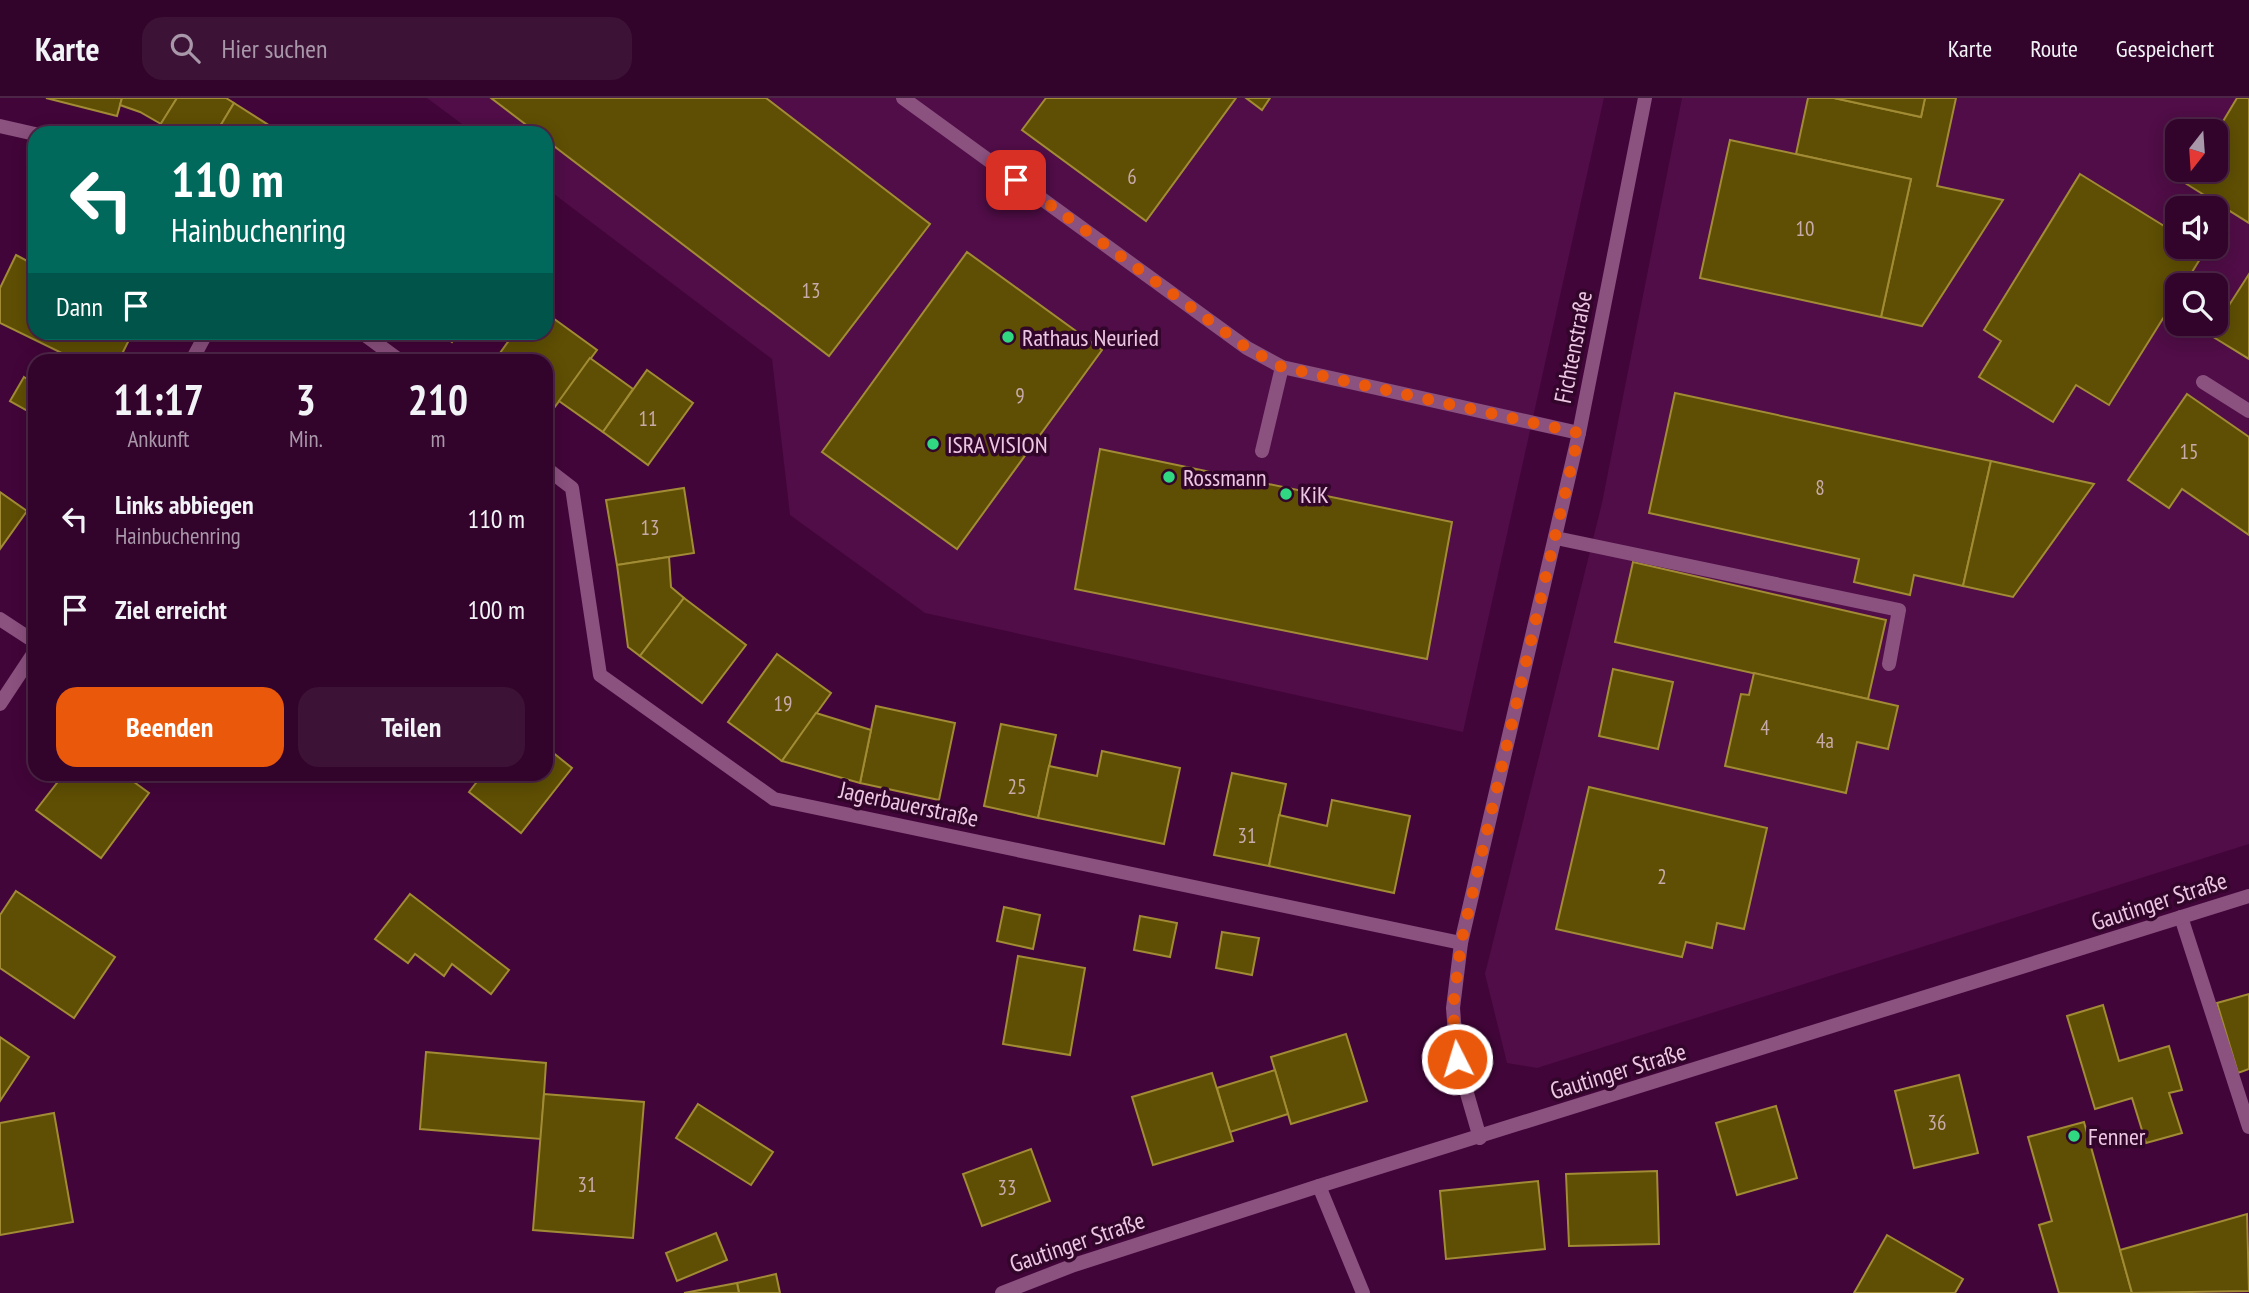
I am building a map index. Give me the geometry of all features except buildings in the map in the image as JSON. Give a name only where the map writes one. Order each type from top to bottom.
[{"type":"street","points":[[903,98],[1247,348],[1282,367],[1579,433]]},
{"type":"street","name":"Fichtenstraße","points":[[1480,1138],[1456,1046],[1453,1008],[1461,943],[1579,433],[1645,98]]},
{"type":"street","points":[[0,126],[28,132]]},
{"type":"street","points":[[372,340],[391,354]]},
{"type":"street","points":[[1262,451],[1282,367]]},
{"type":"street","points":[[2203,382],[2249,411]]},
{"type":"street","name":"Jagerbauerstraße","points":[[553,473],[572,488],[600,675],[774,799],[1461,943]]},
{"type":"street","points":[[1556,538],[1899,610],[1889,664]]},
{"type":"street","points":[[0,620],[28,638]]},
{"type":"street","points":[[0,704],[28,662]]},
{"type":"street","name":"Gautinger Straße","points":[[1002,1293],[1074,1265],[1319,1186],[1480,1138],[2249,896]]},
{"type":"street","points":[[2181,917],[2249,1128]]},
{"type":"street","points":[[1319,1186],[1363,1293]]},
{"type":"shaded area","points":[[427,98],[1604,98],[1463,732],[925,613],[790,515],[772,359],[553,193],[553,126],[465,126]]},
{"type":"shaded area","points":[[1682,98],[2249,98],[2249,844],[1537,1068],[1507,1063],[1485,974],[1602,503]]},
{"type":"place","name":"Rathaus Neuried","points":[[1008,337]]},
{"type":"place","name":"ISRA VISION","points":[[933,444]]},
{"type":"place","name":"Rossmann","points":[[1169,477]]},
{"type":"place","name":"KiK","points":[[1286,494]]},
{"type":"place","name":"Fenner","points":[[2074,1136]]},
{"type":"route","points":[[1016,180],[1247,348],[1282,367],[1579,433],[1461,943],[1453,1008],[1457,1059]]}]
